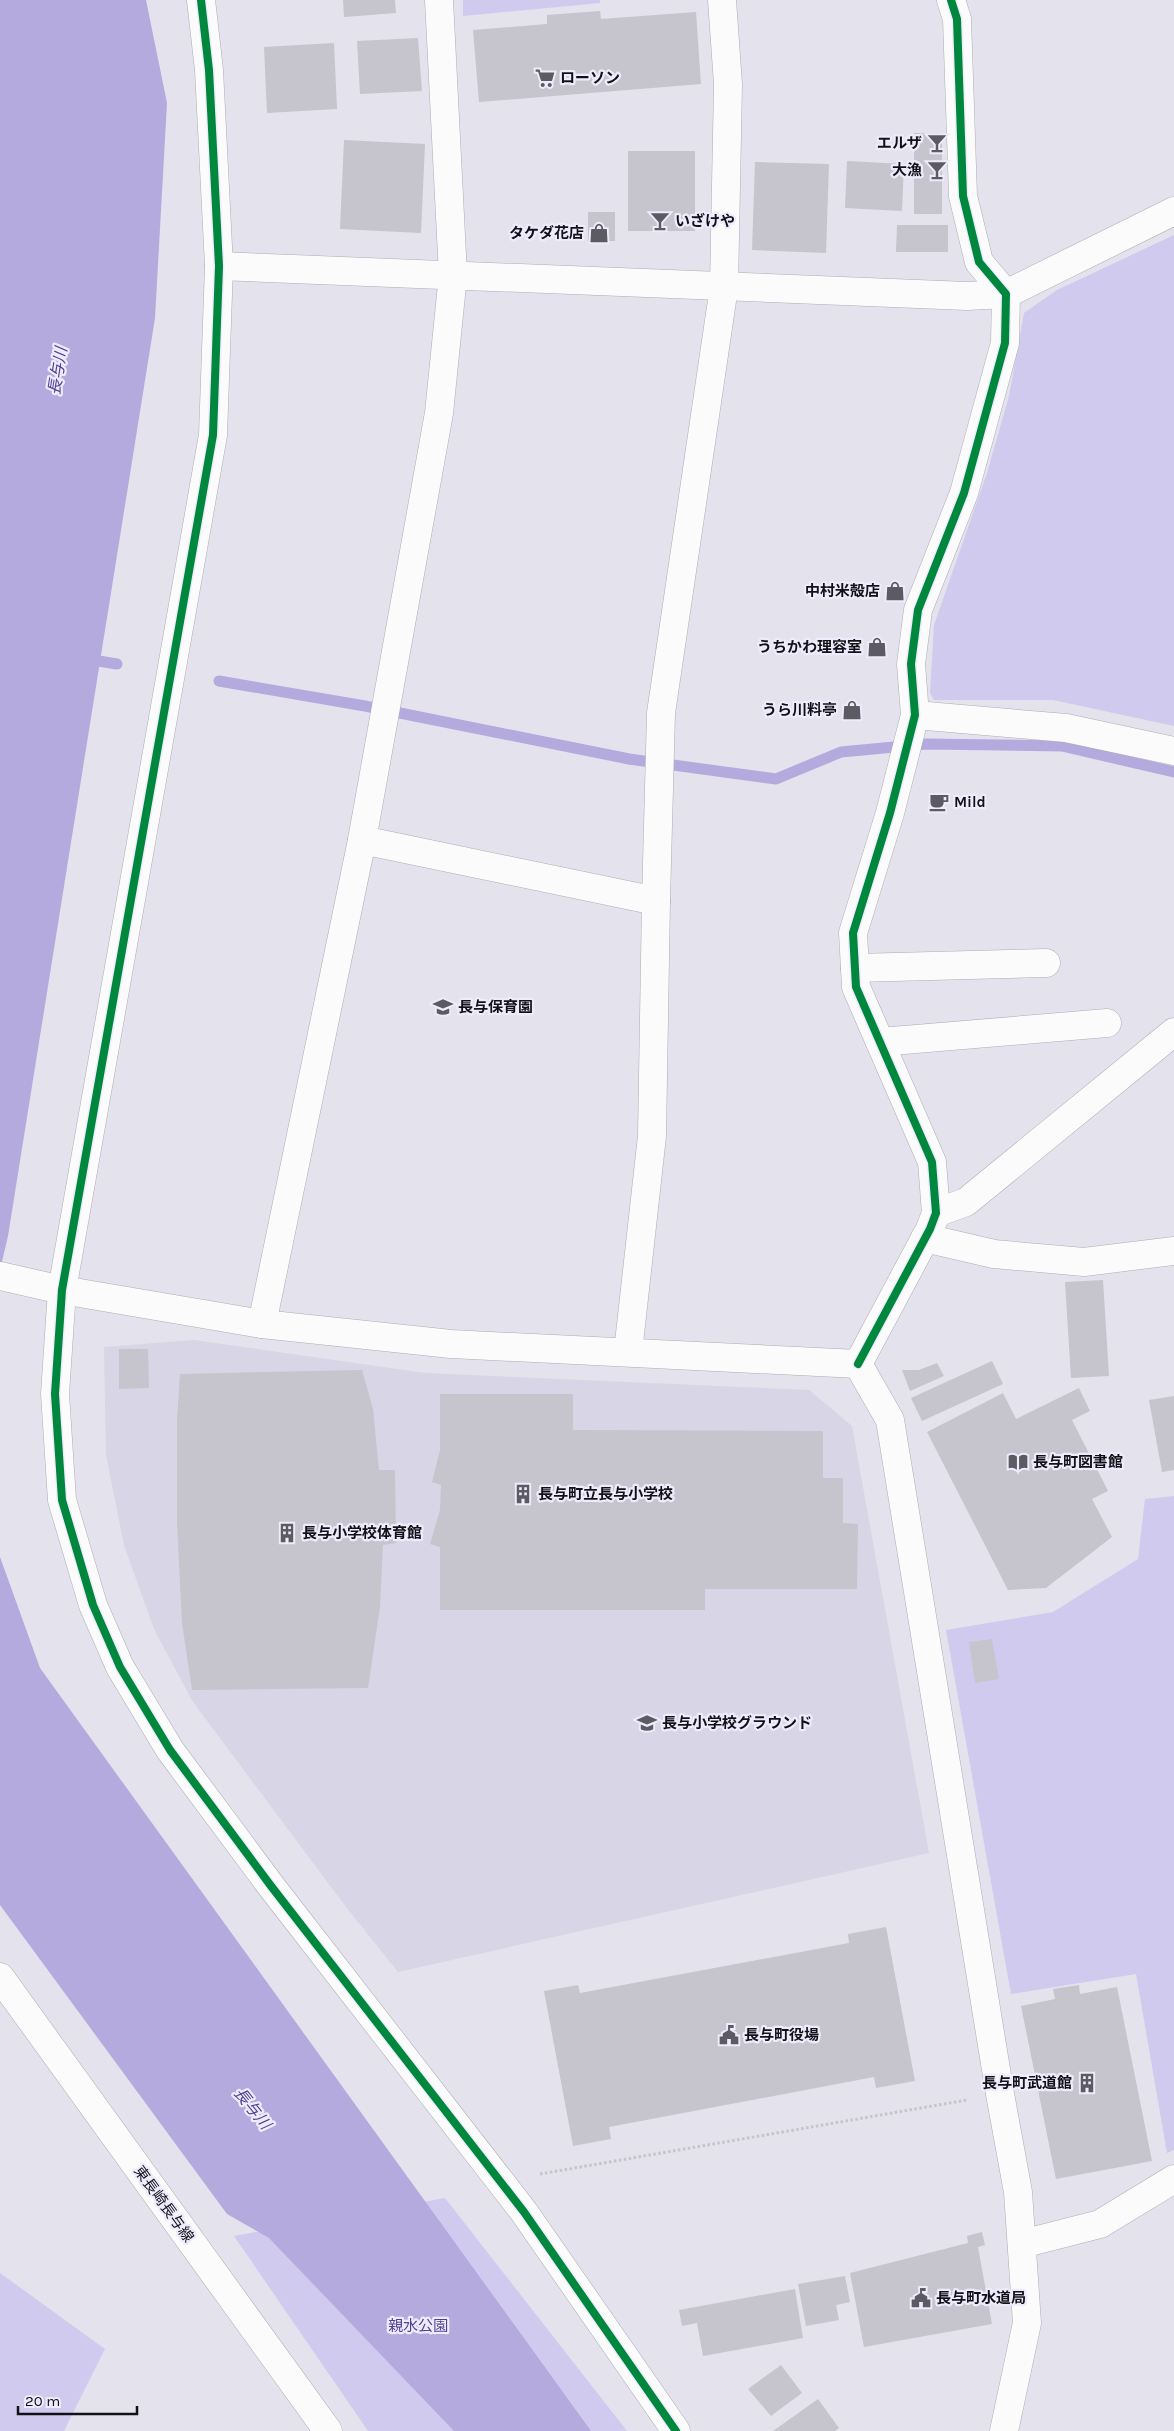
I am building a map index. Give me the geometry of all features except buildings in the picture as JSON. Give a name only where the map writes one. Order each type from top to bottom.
[{"type":"street","points":[[201,0],[209,70],[219,266],[213,435],[62,1290],[54,1394],[62,1500],[93,1605],[120,1667],[170,1750],[271,1886],[524,2212],[676,2431]]},
{"type":"street","points":[[262,1324],[362,840],[439,413],[453,275],[438,0]]},
{"type":"street","points":[[628,1352],[652,1136],[661,713],[724,286],[728,84],[722,0]]},
{"type":"street","points":[[858,1364],[925,1238],[936,1213],[932,1162],[856,988],[853,933],[890,813],[909,737],[911,664],[918,610],[964,494],[1005,343],[1006,294],[979,262],[963,196],[957,19],[952,0]]},
{"type":"street","points":[[219,266],[967,296],[1006,294],[1174,211]]},
{"type":"street","points":[[909,737],[1066,728],[1174,751]]},
{"type":"street","points":[[362,840],[656,901]]},
{"type":"street","points":[[855,968],[1046,963]]},
{"type":"street","points":[[880,1042],[1107,1023]]},
{"type":"street","points":[[936,1213],[966,1202],[1174,1032]]},
{"type":"street","points":[[925,1238],[994,1254],[1084,1262],[1174,1252]]},
{"type":"street","points":[[0,1276],[62,1290],[262,1324],[451,1344],[858,1364]]},
{"type":"street","points":[[858,1364],[890,1420],[1000,2094],[1018,2192],[1028,2323],[1004,2431]]},
{"type":"street","name":"東長崎長与線","points":[[0,1977],[328,2431]]},
{"type":"street","points":[[1022,2244],[1100,2224],[1174,2179]]},
{"type":"path","points":[[499,2180],[1000,2094]]},
{"type":"shaded area","points":[[194,1340],[425,1373],[809,1390],[852,1426],[929,1853],[398,1972],[346,1907],[193,1702],[154,1629],[124,1545],[106,1455],[104,1347]]},
{"type":"green space","points":[[463,0],[600,0],[600,3],[463,16]]},
{"type":"green space","points":[[1174,235],[1174,726],[1053,700],[934,700],[930,693],[934,625],[987,473],[1009,396],[1024,313],[1057,290]]},
{"type":"green space","points":[[1174,1496],[1174,2150],[1167,2153],[1136,1974],[1011,1994],[946,1630],[1053,1612],[1138,1559],[1145,1499]]},
{"type":"green space","name":"親水公園","points":[[445,2198],[627,2431],[368,2431],[234,2236]]},
{"type":"green space","points":[[0,2273],[105,2349],[64,2431],[0,2431]]},
{"type":"water","name":"長与川","points":[[0,0],[146,0],[167,103],[155,318],[8,1236],[0,1270]]},
{"type":"water","name":"長与川","points":[[0,1557],[40,1668],[591,2431],[454,2431],[269,2238],[227,2214],[0,1905]]},
{"type":"waterway","points":[[86,659],[117,664]]},
{"type":"waterway","points":[[219,681],[365,706],[629,759],[776,779],[841,752],[926,744],[1062,746],[1174,772]]},
{"type":"cycle path","points":[[201,0],[209,70],[219,266],[213,435],[62,1290],[55,1394],[62,1500],[93,1605],[120,1667],[170,1750],[271,1886],[524,2212],[676,2431]]},
{"type":"cycle path","points":[[858,1364],[930,1229],[936,1213],[932,1162],[856,987],[853,933],[890,813],[915,715],[911,664],[918,610],[964,493],[1005,343],[1006,294],[979,262],[963,196],[957,19],[951,0]]},
{"type":"place","name":"ローソン","points":[[545,78]]},
{"type":"place","name":"エルザ","points":[[937,143]]},
{"type":"place","name":"大漁","points":[[937,170]]},
{"type":"place","name":"いざけや","points":[[660,221]]},
{"type":"place","name":"タケダ花店","points":[[599,233]]},
{"type":"place","name":"中村米殻店","points":[[895,591]]},
{"type":"place","name":"うちかわ理容室","points":[[877,647]]},
{"type":"place","name":"うら川料亭","points":[[852,710]]},
{"type":"place","name":"Mild","points":[[939,802]]},
{"type":"place","name":"長与保育園","points":[[443,1007]]},
{"type":"place","name":"長与町図書館","points":[[1018,1462]]},
{"type":"place","name":"長与町立長与小学校","points":[[523,1494]]},
{"type":"place","name":"長与小学校体育館","points":[[287,1533]]},
{"type":"place","name":"長与小学校グラウンド","points":[[647,1723]]},
{"type":"place","name":"長与町役場","points":[[729,2035]]},
{"type":"place","name":"長与町武道館","points":[[1087,2083]]},
{"type":"place","name":"長与町水道局","points":[[921,2298]]}]
